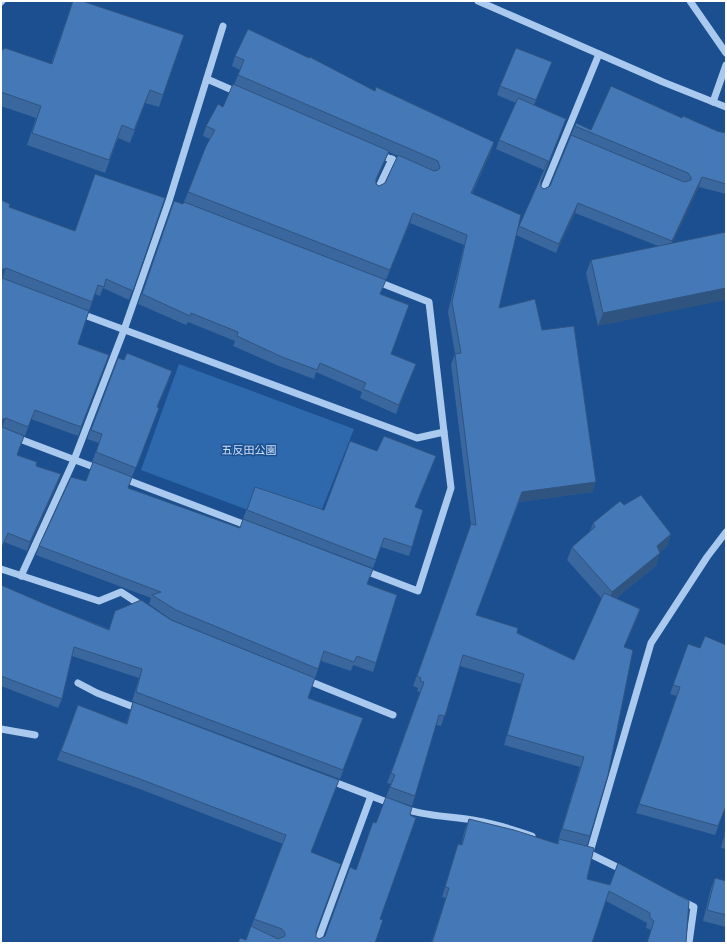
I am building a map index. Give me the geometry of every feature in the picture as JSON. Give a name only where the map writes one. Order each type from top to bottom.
[{"type":"street","points":[[478,1],[726,107]]},
{"type":"street","points":[[690,1],[726,53]]},
{"type":"street","points":[[21,576],[74,460],[124,330],[169,201],[224,26]]},
{"type":"street","points":[[542,193],[566,138],[599,54]]},
{"type":"street","points":[[714,102],[726,65]]},
{"type":"street","points":[[207,78],[249,97]]},
{"type":"street","points":[[566,138],[573,141]]},
{"type":"street","points":[[370,150],[412,168]]},
{"type":"street","points":[[377,191],[392,159]]},
{"type":"street","points":[[169,201],[177,204]]},
{"type":"street","points":[[358,568],[418,591],[451,488],[429,302],[370,279]]},
{"type":"street","points":[[73,310],[417,438],[444,432]]},
{"type":"street","points":[[1,432],[104,471]]},
{"type":"street","points":[[112,474],[261,531]]},
{"type":"street","points":[[590,852],[652,643],[707,557],[726,532]]},
{"type":"street","points":[[1,569],[99,601],[122,592],[152,612]]},
{"type":"street","points":[[300,677],[393,715]]},
{"type":"street","points":[[78,683],[97,693],[149,712]]},
{"type":"street","points":[[1,729],[35,735]]},
{"type":"street","points":[[319,777],[412,812],[478,821],[510,828],[537,838]]},
{"type":"street","points":[[317,943],[371,796]]},
{"type":"street","points":[[575,848],[590,852],[629,873]]},
{"type":"street","points":[[674,897],[694,907],[690,943]]},
{"type":"green space","name":"五反田公園","points":[[179,364],[354,429],[312,534],[141,470]]},
{"type":"building","points":[[73,1],[82,1],[184,35],[163,95],[150,90],[134,130],[122,125],[109,160],[32,133],[41,106],[1,92],[1,51],[5,48],[52,64]]},
{"type":"building","points":[[248,29],[309,58],[310,57],[375,91],[376,87],[494,142],[471,193],[521,215],[499,308],[535,299],[542,330],[574,326],[596,482],[522,492],[476,615],[518,628],[517,633],[574,660],[604,593],[640,609],[624,647],[633,650],[608,775],[590,836],[562,829],[584,757],[507,735],[524,674],[463,655],[445,716],[439,715],[415,796],[390,787],[395,775],[391,773],[424,682],[420,681],[421,678],[417,676],[471,524],[476,525],[455,354],[461,353],[452,302],[467,235],[413,213],[390,270],[188,192],[206,146],[215,130],[206,126],[218,104],[223,107],[233,84],[389,151],[376,179],[376,184],[379,186],[385,183],[398,155],[434,171],[440,168],[438,161],[238,75],[244,60],[235,56]]},
{"type":"building","points":[[516,48],[552,62],[536,100],[500,86]]},
{"type":"building","points":[[611,86],[682,118],[683,116],[717,131],[726,133],[726,184],[702,177],[672,241],[578,203],[559,244],[519,226],[548,161],[499,140],[518,98],[566,119],[541,182],[541,187],[544,189],[550,186],[571,135],[684,182],[691,180],[688,173],[575,126],[576,123],[591,130]]},
{"type":"building","points":[[95,174],[165,198],[133,291],[106,279],[104,287],[98,285],[92,302],[6,268],[1,270],[1,200],[10,204],[9,207],[75,231]]},
{"type":"building","points":[[174,201],[183,204],[184,202],[386,280],[380,294],[409,305],[391,354],[416,364],[399,405],[363,389],[366,383],[320,363],[317,370],[282,357],[237,336],[238,332],[191,313],[190,316],[142,294]]},
{"type":"building","points":[[726,232],[726,288],[603,313],[591,260]]},
{"type":"building","points":[[1,276],[2,278],[89,311],[78,344],[109,355],[81,427],[35,410],[28,427],[6,418],[1,420]]},
{"type":"building","points":[[127,353],[172,371],[157,407],[159,408],[136,468],[96,452],[102,434],[91,430],[118,358],[124,360]]},
{"type":"building","points":[[1,426],[24,436],[17,455],[37,462],[36,466],[61,474],[30,542],[8,533],[1,549]]},
{"type":"building","points":[[384,436],[436,456],[415,507],[423,510],[412,547],[384,538],[376,560],[247,510],[255,487],[324,510],[350,441],[377,451]]},
{"type":"building","points":[[93,462],[132,477],[128,488],[240,528],[243,519],[373,569],[367,584],[397,595],[376,663],[357,656],[354,662],[324,651],[318,669],[176,610],[152,595],[161,592],[39,546],[71,477],[86,481]]},
{"type":"building","points":[[641,495],[671,534],[657,546],[660,553],[612,592],[572,547],[595,527],[593,523],[620,501],[624,505]]},
{"type":"building","points":[[1,585],[109,630],[115,611],[141,600],[171,620],[315,678],[308,698],[363,718],[343,770],[136,692],[142,669],[74,647],[62,699],[1,676]]},
{"type":"building","points":[[705,636],[726,645],[726,806],[718,826],[639,804],[680,687],[673,685],[688,644],[700,648]]},
{"type":"building","points":[[133,702],[339,780],[311,852],[341,864],[316,932],[316,937],[319,939],[325,936],[350,867],[356,870],[373,822],[376,823],[386,797],[412,807],[410,815],[416,818],[380,919],[383,920],[375,943],[238,943],[240,938],[246,940],[251,926],[278,939],[285,936],[282,929],[254,919],[286,835],[140,779],[61,751],[78,705],[127,724]]},
{"type":"building","points":[[469,819],[514,830],[558,844],[559,839],[594,848],[587,879],[610,885],[618,863],[689,901],[686,943],[647,943],[654,921],[650,918],[650,913],[609,891],[592,943],[432,943],[449,888],[445,887],[458,844],[462,845]]},
{"type":"building","points":[[715,878],[726,881],[726,915],[707,910]]}]
